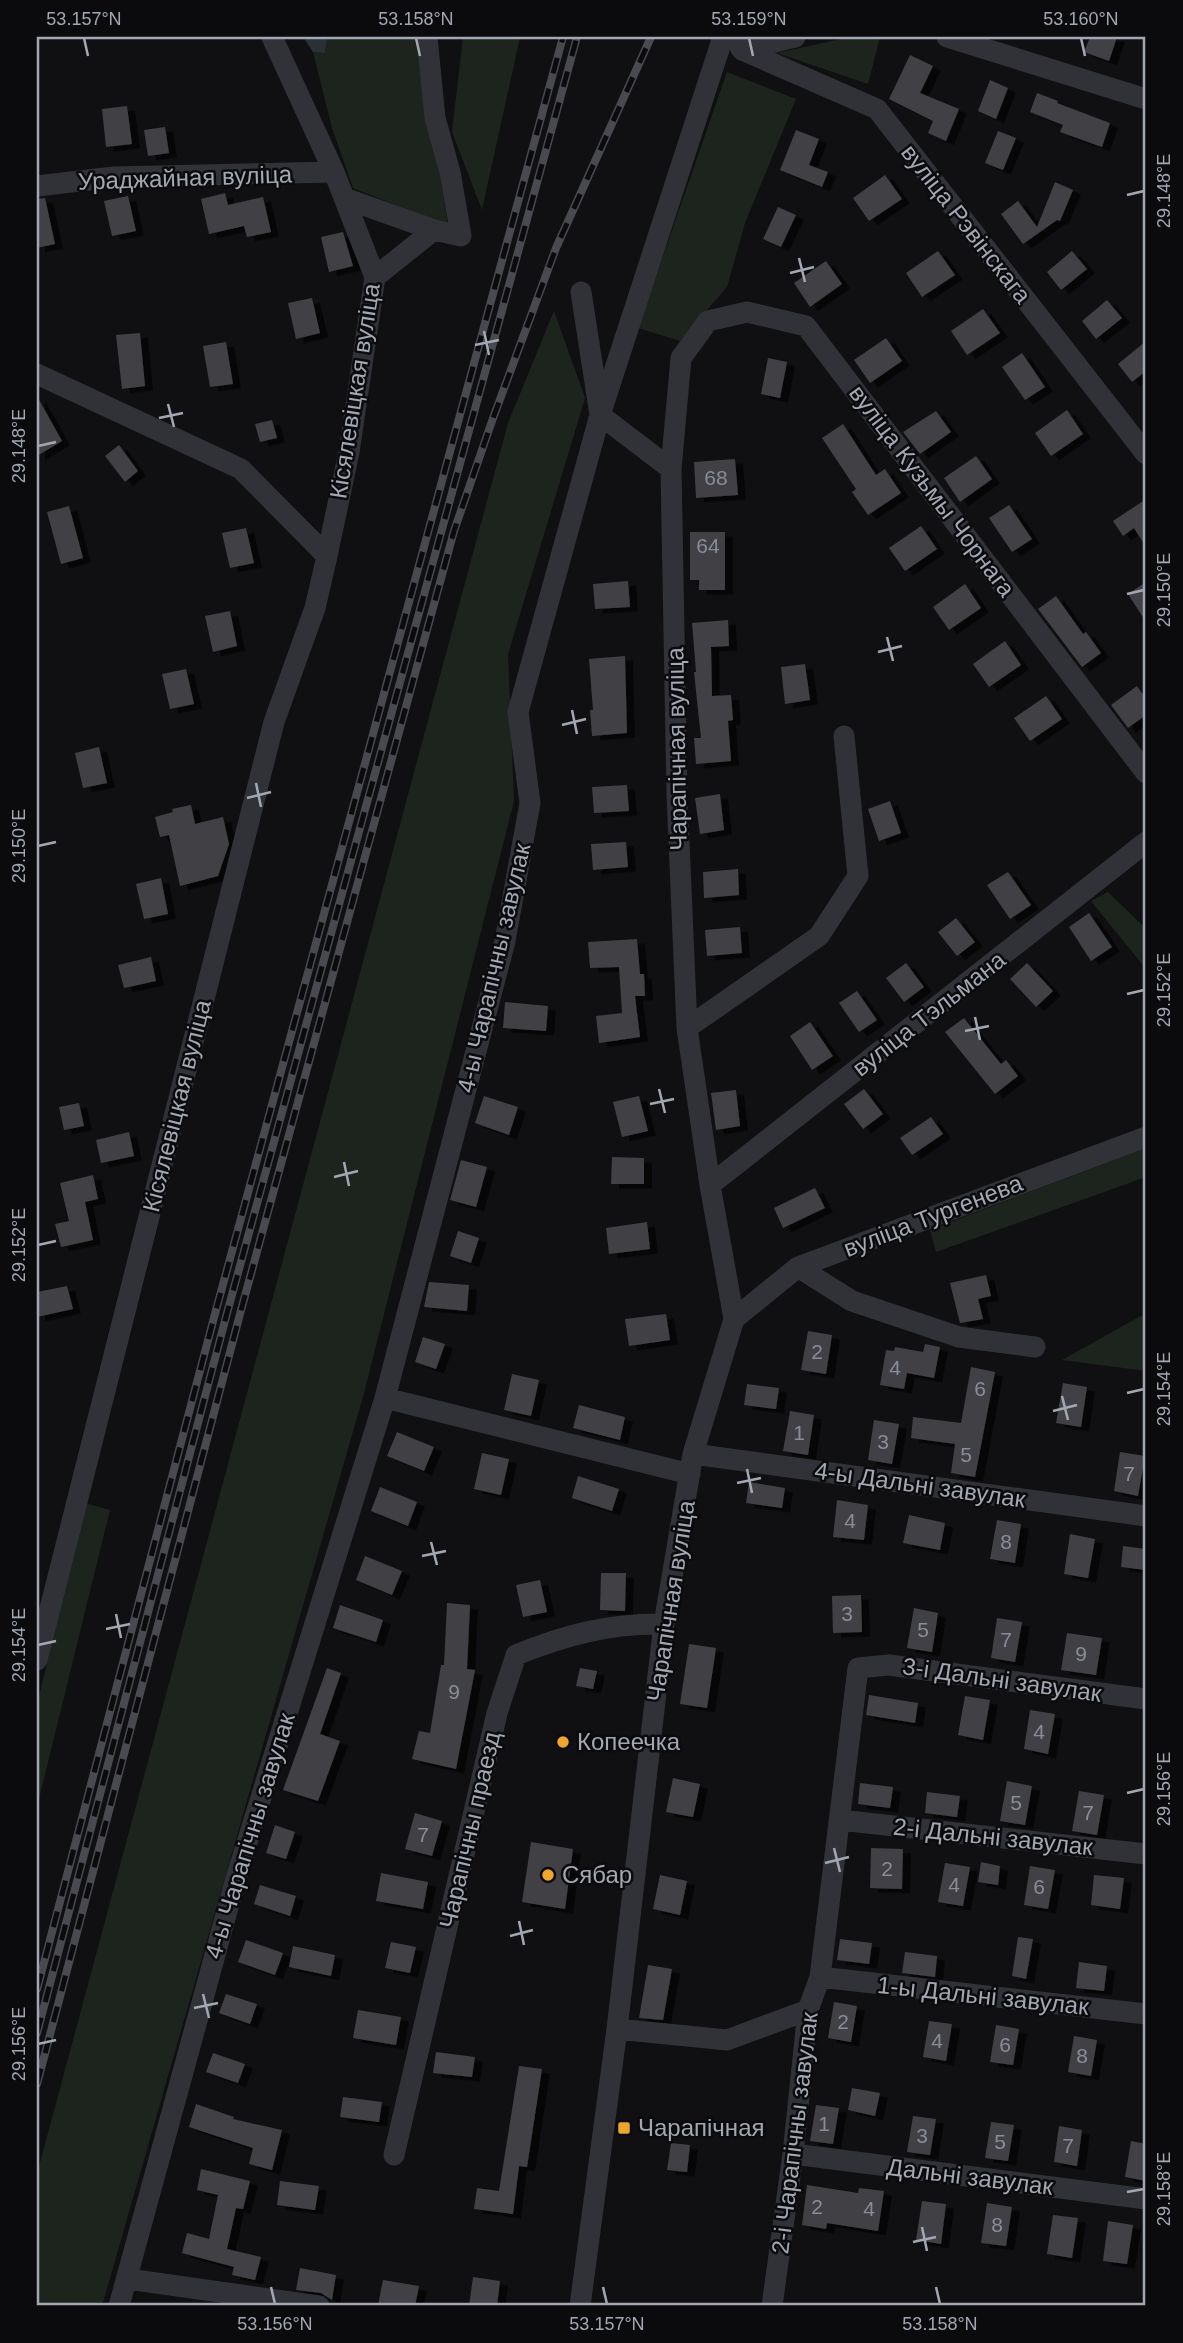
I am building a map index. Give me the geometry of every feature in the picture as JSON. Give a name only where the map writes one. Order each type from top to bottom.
[{"type":"street","name":"Кісялевіцкая вуліца","points":[[37,1660],[274,722],[315,608],[348,453],[375,278],[334,172],[272,37]]},
{"type":"street","points":[[344,198],[434,230],[461,236],[450,172],[435,118],[427,37]]},
{"type":"street","name":"4-ы Чарапічны завулак","points":[[119,2306],[236,1878],[385,1398],[505,941],[530,803],[518,712],[600,415],[723,37]]},
{"type":"street","points":[[737,43],[795,37]]},
{"type":"street","points":[[947,37],[1146,99]]},
{"type":"street","name":"вуліца Рэвінскага","points":[[737,43],[877,109],[1146,454]]},
{"type":"street","name":"Ураджайная вуліца","points":[[37,186],[114,177],[334,172]]},
{"type":"street","points":[[375,278],[434,230]]},
{"type":"street","points":[[581,292],[600,415],[671,469]]},
{"type":"street","name":"вуліца Кузьмы Чорнага","points":[[681,358],[708,321],[747,312],[806,326],[1146,774]]},
{"type":"street","name":"Чарапічная вуліца","points":[[580,2306],[617,2029],[664,1624],[692,1464],[734,1319],[710,1185],[687,1028],[677,795],[671,469],[681,358]]},
{"type":"street","points":[[37,374],[241,469],[327,556]]},
{"type":"street","points":[[687,1028],[819,936],[858,876],[844,736]]},
{"type":"street","name":"вуліца Тэльмана","points":[[710,1185],[1146,842]]},
{"type":"street","name":"вуліца Тургенева","points":[[734,1319],[798,1267],[1146,1137]]},
{"type":"street","points":[[798,1267],[852,1301],[960,1337],[1035,1347]]},
{"type":"street","points":[[385,1398],[692,1464]]},
{"type":"street","name":"4-ы Дальні завулак","points":[[692,1464],[1146,1516]]},
{"type":"street","name":"Чарапічны праезд","points":[[394,2155],[497,1713],[516,1655],[557,1638],[634,1623],[664,1624]]},
{"type":"street","name":"3-і Дальні завулак","points":[[858,1668],[889,1665],[1146,1699]]},
{"type":"street","name":"2-і Чарапічны завулак","points":[[772,2306],[793,2154],[808,2010],[820,1977],[858,1668]]},
{"type":"street","name":"2-і Дальні завулак","points":[[840,1820],[1146,1854]]},
{"type":"street","name":"1-ы Дальні завулак","points":[[820,1977],[1146,2014]]},
{"type":"street","points":[[617,2029],[727,2040],[808,2010]]},
{"type":"street","name":"Дальні завулак","points":[[793,2154],[1146,2199]]},
{"type":"street","points":[[128,2279],[319,2306]]},
{"type":"shaded area","points":[[303,37],[327,37],[325,53],[313,52]]},
{"type":"shaded area","points":[[327,37],[418,37],[448,226],[353,188],[332,128],[313,52],[325,53]]},
{"type":"shaded area","points":[[463,37],[520,37],[482,210],[452,132]]},
{"type":"shaded area","points":[[850,37],[880,37],[868,84],[777,53]]},
{"type":"shaded area","points":[[727,72],[796,99],[745,223],[727,287],[680,341],[638,328]]},
{"type":"shaded area","points":[[554,311],[585,398],[508,654],[514,801],[364,1393],[102,2306],[37,2306],[37,2174],[508,423]]},
{"type":"shaded area","points":[[1108,892],[1142,925],[1146,925],[1146,969],[1091,901]]},
{"type":"shaded area","points":[[1146,1148],[1146,1177],[936,1252],[930,1230]]},
{"type":"shaded area","points":[[1146,1313],[1146,1371],[1062,1360]]},
{"type":"shaded area","points":[[85,1503],[110,1510],[37,1807],[37,1705]]},
{"type":"building","points":[[1090,37],[1117,37],[1109,61],[1084,52]]},
{"type":"building","points":[[910,55],[933,66],[920,93],[959,109],[946,141],[928,133],[933,121],[889,99]]},
{"type":"building","points":[[990,80],[1008,88],[996,119],[978,111]]},
{"type":"building","points":[[1037,93],[1110,123],[1102,147],[1060,132],[1063,125],[1030,112]]},
{"type":"building","points":[[127,106],[132,144],[106,147],[102,109]]},
{"type":"building","points":[[165,127],[169,153],[148,156],[144,130]]},
{"type":"building","points":[[796,130],[819,139],[809,165],[828,172],[822,187],[780,170]]},
{"type":"building","points":[[998,131],[1016,138],[1003,170],[985,163]]},
{"type":"building","points":[[885,175],[902,199],[869,221],[853,198]]},
{"type":"building","points":[[1055,182],[1073,190],[1060,221],[1057,220],[1023,244],[1001,214],[1018,201],[1037,227]]},
{"type":"building","points":[[225,193],[228,205],[263,197],[271,232],[247,237],[244,226],[209,234],[201,199]]},
{"type":"building","points":[[128,196],[136,231],[112,236],[104,201]]},
{"type":"building","points":[[45,198],[55,244],[37,248],[37,199]]},
{"type":"building","points":[[778,207],[796,215],[781,247],[763,239]]},
{"type":"building","points":[[343,232],[353,266],[329,272],[321,237]]},
{"type":"building","points":[[938,251],[955,275],[922,297],[906,273]]},
{"type":"building","points":[[1072,251],[1087,269],[1061,290],[1047,272]]},
{"type":"building","points":[[826,261],[842,284],[810,307],[794,283]]},
{"type":"building","points":[[312,298],[320,333],[296,339],[288,303]]},
{"type":"building","points":[[1107,300],[1122,318],[1096,339],[1082,321]]},
{"type":"building","points":[[983,309],[1000,333],[967,355],[951,331]]},
{"type":"building","points":[[140,333],[145,386],[122,389],[116,335]]},
{"type":"building","points":[[886,338],[902,361],[870,383],[854,360]]},
{"type":"building","points":[[1146,341],[1146,371],[1132,382],[1118,364]]},
{"type":"building","points":[[226,342],[233,384],[210,387],[203,346]]},
{"type":"building","points":[[1022,353],[1045,387],[1025,400],[1002,367]]},
{"type":"building","points":[[768,358],[787,362],[780,398],[761,394]]},
{"type":"building","points":[[37,396],[62,441],[37,456]]},
{"type":"building","points":[[1067,410],[1083,434],[1051,456],[1035,433]]},
{"type":"building","points":[[936,411],[951,432],[920,454],[903,432]]},
{"type":"building","points":[[272,420],[277,438],[260,442],[255,424]]},
{"type":"building","points":[[843,424],[876,475],[885,469],[901,493],[868,515],[852,492],[856,489],[822,438]]},
{"type":"building","points":[[119,445],[138,471],[125,482],[105,456]]},
{"type":"building","points":[[976,456],[992,479],[960,502],[944,478]]},
{"type":"building","points":[[735,459],[738,495],[696,498],[694,462]]},
{"type":"building","points":[[1146,499],[1146,547],[1134,528],[1123,536],[1113,521]]},
{"type":"building","points":[[1009,505],[1032,539],[1012,552],[989,518]]},
{"type":"building","points":[[69,506],[83,558],[61,564],[47,512]]},
{"type":"building","points":[[921,526],[937,549],[905,571],[889,548]]},
{"type":"building","points":[[246,528],[254,563],[230,568],[222,533]]},
{"type":"building","points":[[690,532],[725,532],[725,590],[699,590],[699,580],[690,580]]},
{"type":"building","points":[[628,581],[630,607],[595,609],[593,584]]},
{"type":"building","points":[[1146,582],[1146,622],[1128,594]]},
{"type":"building","points":[[965,584],[981,608],[949,630],[933,607]]},
{"type":"building","points":[[1056,596],[1083,634],[1086,632],[1101,653],[1082,667],[1038,609]]},
{"type":"building","points":[[230,611],[237,646],[213,652],[205,616]]},
{"type":"building","points":[[728,620],[729,646],[711,647],[712,696],[731,695],[733,720],[728,721],[731,761],[696,764],[694,738],[701,738],[692,623]]},
{"type":"building","points":[[1005,641],[1021,665],[989,687],[973,664]]},
{"type":"building","points":[[625,656],[627,733],[592,736],[589,659]]},
{"type":"building","points":[[805,664],[810,700],[785,704],[781,667]]},
{"type":"building","points":[[186,669],[194,704],[170,709],[162,674]]},
{"type":"building","points":[[1137,686],[1146,699],[1146,715],[1128,728],[1111,705]]},
{"type":"building","points":[[1046,696],[1062,719],[1030,741],[1014,718]]},
{"type":"building","points":[[99,747],[107,783],[83,788],[75,753]]},
{"type":"building","points":[[627,785],[629,811],[594,813],[592,787]]},
{"type":"building","points":[[720,794],[724,830],[700,834],[695,798]]},
{"type":"building","points":[[890,801],[901,833],[879,841],[868,809]]},
{"type":"building","points":[[191,805],[195,824],[223,817],[229,844],[218,876],[180,886],[169,835],[160,837],[155,817],[173,812],[172,809]]},
{"type":"building","points":[[626,842],[628,867],[593,870],[591,844]]},
{"type":"building","points":[[738,869],[739,895],[704,898],[703,872]]},
{"type":"building","points":[[1008,872],[1031,905],[1010,919],[987,885]]},
{"type":"building","points":[[161,878],[168,914],[144,919],[136,884]]},
{"type":"building","points":[[1089,913],[1112,947],[1091,961],[1069,927]]},
{"type":"building","points":[[956,918],[975,942],[957,956],[938,932]]},
{"type":"building","points":[[740,927],[742,953],[707,956],[705,930]]},
{"type":"building","points":[[637,939],[645,996],[635,996],[640,1037],[599,1043],[596,1016],[622,1013],[619,967],[590,968],[588,942]]},
{"type":"building","points":[[151,957],[156,981],[124,988],[118,965]]},
{"type":"building","points":[[906,963],[924,987],[904,1002],[886,978]]},
{"type":"building","points":[[1027,963],[1053,991],[1036,1007],[1010,979]]},
{"type":"building","points":[[857,991],[877,1020],[859,1032],[839,1003]]},
{"type":"building","points":[[505,1002],[548,1006],[546,1031],[503,1028]]},
{"type":"building","points":[[964,1018],[1001,1064],[1006,1060],[1018,1076],[995,1094],[945,1032]]},
{"type":"building","points":[[810,1022],[833,1056],[812,1070],[790,1036]]},
{"type":"building","points":[[864,1089],[883,1114],[863,1129],[844,1104]]},
{"type":"building","points":[[736,1090],[740,1126],[716,1130],[711,1093]]},
{"type":"building","points":[[484,1096],[518,1107],[509,1135],[475,1123]]},
{"type":"building","points":[[639,1096],[648,1131],[622,1137],[613,1102]]},
{"type":"building","points":[[79,1103],[84,1126],[64,1130],[59,1107]]},
{"type":"building","points":[[931,1117],[943,1134],[912,1155],[900,1138]]},
{"type":"building","points":[[129,1132],[134,1156],[101,1163],[96,1140]]},
{"type":"building","points":[[612,1157],[644,1158],[644,1184],[611,1184]]},
{"type":"building","points":[[461,1160],[487,1167],[476,1207],[450,1200]]},
{"type":"building","points":[[93,1175],[98,1199],[85,1202],[93,1240],[61,1247],[55,1224],[69,1221],[60,1183]]},
{"type":"building","points":[[815,1188],[825,1208],[783,1228],[774,1208]]},
{"type":"building","points":[[647,1222],[650,1249],[609,1254],[606,1228]]},
{"type":"building","points":[[458,1231],[479,1238],[471,1263],[450,1256]]},
{"type":"building","points":[[986,1275],[991,1296],[978,1299],[983,1319],[960,1323],[950,1283]]},
{"type":"building","points":[[429,1282],[469,1285],[467,1311],[424,1307]]},
{"type":"building","points":[[67,1286],[73,1309],[37,1317],[37,1292]]},
{"type":"building","points":[[666,1314],[670,1340],[629,1346],[625,1319]]},
{"type":"building","points":[[808,1331],[832,1335],[826,1374],[801,1370]]},
{"type":"building","points":[[423,1337],[445,1344],[436,1369],[415,1362]]},
{"type":"building","points":[[925,1344],[940,1347],[934,1378],[907,1373],[904,1389],[880,1385],[886,1350],[894,1351],[895,1347],[923,1352]]},
{"type":"building","points":[[971,1367],[995,1372],[975,1477],[951,1473],[955,1444],[911,1438],[913,1417],[961,1423]]},
{"type":"building","points":[[512,1374],[539,1380],[531,1416],[504,1410]]},
{"type":"building","points":[[1063,1383],[1087,1387],[1081,1427],[1056,1423]]},
{"type":"building","points":[[747,1384],[779,1388],[776,1409],[744,1405]]},
{"type":"building","points":[[579,1405],[625,1417],[620,1440],[573,1428]]},
{"type":"building","points":[[790,1411],[814,1415],[808,1455],[783,1451]]},
{"type":"building","points":[[874,1420],[899,1424],[892,1464],[868,1460]]},
{"type":"building","points":[[397,1432],[434,1447],[424,1471],[387,1456]]},
{"type":"building","points":[[1120,1452],[1145,1456],[1138,1496],[1114,1491]]},
{"type":"building","points":[[482,1453],[509,1459],[501,1495],[474,1489]]},
{"type":"building","points":[[578,1476],[619,1489],[612,1511],[572,1498]]},
{"type":"building","points":[[749,1482],[785,1488],[782,1508],[746,1503]]},
{"type":"building","points":[[380,1487],[417,1502],[408,1526],[371,1511]]},
{"type":"building","points":[[837,1500],[868,1505],[864,1540],[833,1537]]},
{"type":"building","points":[[909,1515],[945,1523],[940,1550],[903,1543]]},
{"type":"building","points":[[997,1520],[1021,1524],[1015,1563],[990,1559]]},
{"type":"building","points":[[1070,1534],[1095,1539],[1088,1578],[1064,1574]]},
{"type":"building","points":[[1123,1546],[1146,1549],[1146,1570],[1121,1567]]},
{"type":"building","points":[[365,1556],[402,1571],[392,1595],[356,1580]]},
{"type":"building","points":[[601,1573],[626,1573],[625,1611],[600,1610]]},
{"type":"building","points":[[540,1580],[547,1612],[523,1617],[516,1585]]},
{"type":"building","points":[[861,1595],[862,1632],[833,1633],[832,1596]]},
{"type":"building","points":[[447,1603],[470,1605],[467,1669],[475,1670],[456,1769],[412,1759],[419,1731],[430,1733],[441,1665],[444,1665]]},
{"type":"building","points":[[340,1605],[383,1620],[376,1642],[333,1628]]},
{"type":"building","points":[[914,1608],[938,1613],[932,1652],[907,1648]]},
{"type":"building","points":[[997,1618],[1022,1622],[1015,1662],[991,1658]]},
{"type":"building","points":[[1067,1633],[1102,1638],[1096,1675],[1061,1670]]},
{"type":"building","points":[[689,1644],[716,1648],[707,1708],[680,1704]]},
{"type":"building","points":[[327,1668],[341,1673],[320,1734],[340,1741],[318,1801],[283,1790]]},
{"type":"building","points":[[580,1668],[597,1671],[593,1689],[576,1686]]},
{"type":"building","points":[[869,1695],[918,1703],[915,1723],[866,1715]]},
{"type":"building","points":[[965,1696],[990,1700],[983,1740],[958,1735]]},
{"type":"building","points":[[1030,1710],[1055,1714],[1048,1754],[1024,1749]]},
{"type":"building","points":[[673,1778],[700,1784],[693,1817],[666,1812]]},
{"type":"building","points":[[1007,1781],[1032,1786],[1025,1825],[1000,1821]]},
{"type":"building","points":[[860,1783],[893,1787],[890,1808],[858,1804]]},
{"type":"building","points":[[1079,1791],[1104,1795],[1097,1835],[1072,1831]]},
{"type":"building","points":[[927,1792],[960,1796],[957,1817],[925,1813]]},
{"type":"building","points":[[415,1813],[442,1821],[432,1856],[405,1849]]},
{"type":"building","points":[[275,1825],[295,1832],[286,1859],[266,1853]]},
{"type":"building","name":"Сябар","points":[[531,1842],[573,1849],[565,1909],[522,1902]]},
{"type":"building","points":[[871,1848],[903,1849],[902,1889],[870,1888]]},
{"type":"building","points":[[981,1862],[1000,1866],[998,1885],[978,1882]]},
{"type":"building","points":[[945,1863],[970,1867],[963,1906],[938,1902]]},
{"type":"building","points":[[1030,1866],[1055,1870],[1048,1909],[1024,1905]]},
{"type":"building","points":[[381,1873],[428,1882],[423,1909],[376,1901]]},
{"type":"building","points":[[660,1875],[687,1881],[680,1915],[653,1909]]},
{"type":"building","points":[[1094,1875],[1124,1878],[1120,1909],[1091,1905]]},
{"type":"building","points":[[260,1885],[296,1896],[290,1916],[254,1904]]},
{"type":"building","points":[[1018,1937],[1033,1939],[1026,1979],[1012,1976]]},
{"type":"building","points":[[840,1939],[872,1943],[869,1964],[837,1960]]},
{"type":"building","points":[[246,1940],[283,1953],[275,1975],[238,1962]]},
{"type":"building","points":[[391,1942],[416,1947],[410,1973],[385,1968]]},
{"type":"building","points":[[293,1946],[335,1955],[331,1976],[289,1967]]},
{"type":"building","points":[[905,1952],[937,1956],[935,1977],[902,1973]]},
{"type":"building","points":[[1079,1962],[1107,1966],[1104,1991],[1076,1988]]},
{"type":"building","points":[[648,1965],[672,1969],[663,2020],[639,2018]]},
{"type":"building","points":[[226,1994],[257,2004],[250,2024],[219,2013]]},
{"type":"building","points":[[834,2002],[857,2006],[851,2042],[828,2038]]},
{"type":"building","points":[[358,2010],[401,2017],[396,2045],[353,2038]]},
{"type":"building","points":[[929,2021],[952,2024],[946,2061],[923,2057]]},
{"type":"building","points":[[996,2025],[1019,2029],[1013,2065],[990,2062]]},
{"type":"building","points":[[1074,2036],[1097,2040],[1091,2076],[1068,2072]]},
{"type":"building","points":[[436,2052],[475,2057],[472,2077],[433,2073]]},
{"type":"building","points":[[213,2053],[245,2064],[238,2083],[206,2072]]},
{"type":"building","points":[[519,2066],[542,2069],[527,2167],[519,2166],[513,2214],[474,2209],[477,2188],[499,2191]]},
{"type":"building","points":[[852,2088],[880,2093],[875,2116],[848,2110]]},
{"type":"building","points":[[343,2097],[382,2102],[379,2122],[340,2117]]},
{"type":"building","points":[[196,2104],[234,2117],[233,2119],[282,2130],[272,2170],[249,2164],[253,2148],[189,2127]]},
{"type":"building","points":[[816,2105],[839,2108],[833,2144],[810,2141]]},
{"type":"building","points":[[913,2116],[936,2119],[930,2155],[907,2152]]},
{"type":"building","points":[[991,2122],[1014,2125],[1008,2161],[985,2158]]},
{"type":"building","points":[[1059,2126],[1082,2130],[1077,2166],[1054,2162]]},
{"type":"building","points":[[1131,2141],[1146,2144],[1146,2181],[1125,2177]]},
{"type":"building","points":[[671,2143],[690,2145],[687,2172],[667,2170]]},
{"type":"building","points":[[201,2169],[250,2181],[243,2209],[236,2208],[227,2249],[261,2257],[255,2280],[232,2275],[234,2267],[182,2253],[187,2233],[209,2239],[218,2195],[197,2190]]},
{"type":"building","points":[[280,2181],[319,2186],[315,2210],[277,2205]]},
{"type":"building","points":[[807,2185],[858,2193],[859,2188],[884,2191],[878,2231],[827,2223],[826,2229],[802,2225]]},
{"type":"building","points":[[922,2201],[946,2204],[941,2244],[916,2240]]},
{"type":"building","points":[[987,2203],[1012,2207],[1006,2246],[981,2243]]},
{"type":"building","points":[[1053,2215],[1078,2218],[1072,2258],[1047,2254]]},
{"type":"building","points":[[1108,2221],[1133,2225],[1127,2264],[1103,2261]]},
{"type":"building","points":[[300,2268],[336,2275],[332,2300],[321,2293],[296,2290]]},
{"type":"building","points":[[473,2277],[500,2281],[497,2306],[469,2306]]},
{"type":"building","points":[[383,2280],[419,2286],[415,2306],[378,2305]]},
{"type":"railway","points":[[37,1989],[216,1310],[563,37]]},
{"type":"railway","points":[[37,2033],[227,1313],[577,37]]},
{"type":"railway","points":[[37,2084],[240,1314],[454,531],[556,248],[651,37]]},
{"type":"place","name":"Копеечка","points":[[563,1742]]},
{"type":"place","name":"Сябар","points":[[548,1875]]},
{"type":"place","name":"Чарапічная","points":[[624,2128]]}]
